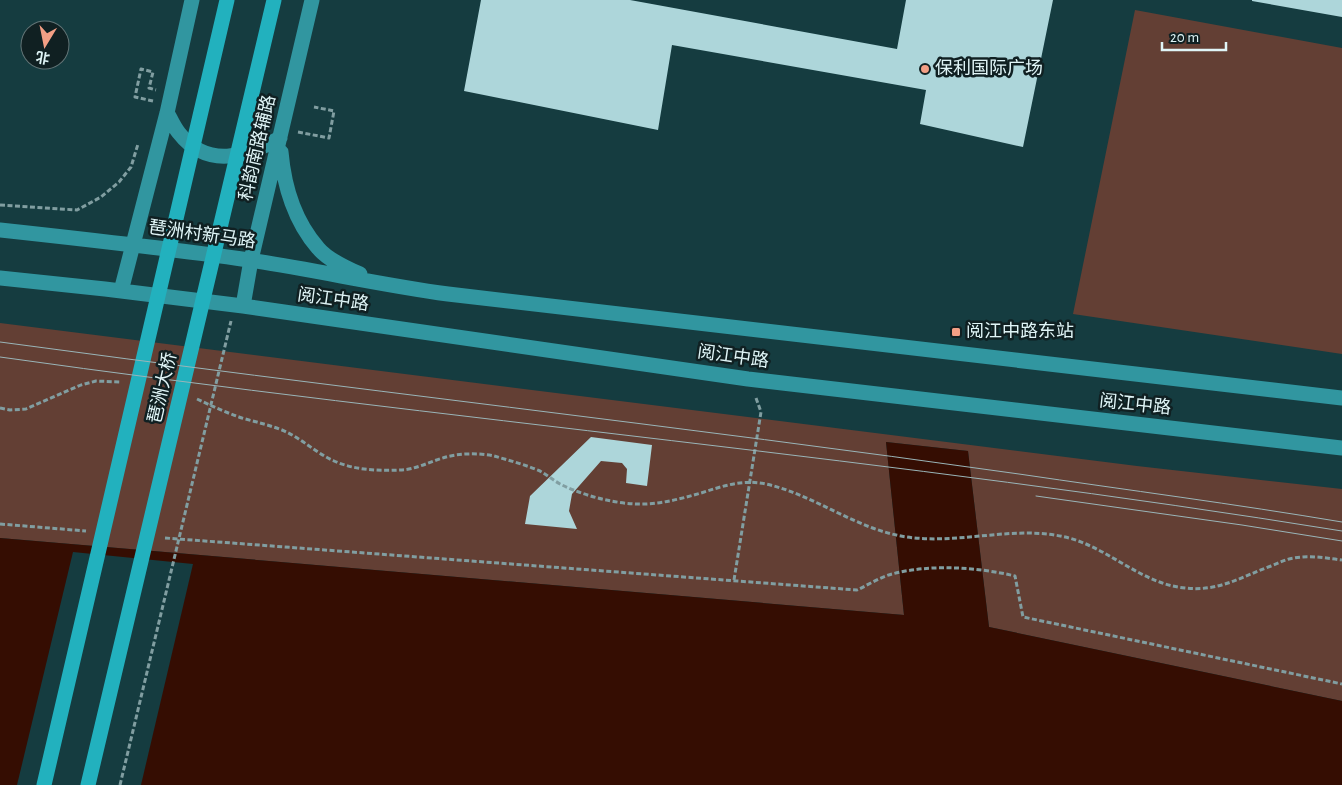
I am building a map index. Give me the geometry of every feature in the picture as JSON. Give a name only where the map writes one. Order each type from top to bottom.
[{"type":"highway","name":"琶洲大桥","points":[[44,785],[228,0]]},
{"type":"highway","name":"琶洲大桥","points":[[88,785],[274,0]]},
{"type":"main road","points":[[0,278],[121,291],[167,113],[192,0]]},
{"type":"main road","name":"科韵南路辅路","points":[[238,309],[312,0]]},
{"type":"main road","points":[[167,113],[179,133],[195,149],[210,156],[225,157],[242,154],[263,148],[280,138],[283,172],[288,192],[301,223],[318,249],[345,268],[398,287]]},
{"type":"main road","name":"琶洲村新马路","points":[[0,230],[134,244],[251,260],[398,287]]},
{"type":"main road","name":"阅江中路","points":[[398,287],[1342,398]]},
{"type":"main road","name":"阅江中路","points":[[121,291],[238,309],[748,379],[1342,448]]},
{"type":"path","points":[[135,97],[141,69],[152,72],[149,88],[157,90],[151,107]]},
{"type":"path","points":[[295,132],[329,138],[334,111],[314,107]]},
{"type":"path","points":[[0,205],[77,210],[102,197],[119,182],[130,167],[140,141]]},
{"type":"path","points":[[120,785],[238,309]]},
{"type":"path","points":[[734,580],[761,412],[748,379]]},
{"type":"path","points":[[0,408],[10,410],[26,409],[81,385],[96,381],[124,382]]},
{"type":"path","points":[[191,396],[227,412],[284,431],[334,461],[359,468],[404,470],[448,456],[470,454],[494,456],[538,470],[562,484],[594,496],[633,504],[651,504],[680,499],[731,483],[750,482],[765,484],[800,494],[879,530],[905,537],[929,539],[965,538],[1014,533],[1064,537],[1085,543],[1160,583],[1182,588],[1203,589],[1223,586],[1292,558],[1317,556],[1342,560]]},
{"type":"path","points":[[0,524],[88,531]]},
{"type":"path","points":[[156,537],[857,590],[891,574],[943,568],[977,569],[1015,576],[1023,616],[1342,684]]},
{"type":"shaded area","points":[[1135,10],[1342,48],[1342,354],[1073,314]]},
{"type":"shaded area","points":[[0,323],[1137,466],[1342,489],[1342,701],[989,627],[968,451],[886,442],[904,615],[0,538]]},
{"type":"shaded area","points":[[886,442],[968,451],[989,627],[1342,701],[1342,785],[0,785],[0,538],[904,615]]},
{"type":"pier","points":[[73,552],[193,564],[141,785],[17,785]]},
{"type":"building","name":"保利国际广场","points":[[481,0],[630,0],[897,49],[906,0],[1053,0],[1023,147],[920,124],[926,90],[672,45],[658,130],[464,91]]},
{"type":"building","points":[[1342,0],[1342,17],[1252,1]]},
{"type":"building","points":[[591,437],[652,445],[647,486],[626,483],[627,469],[622,463],[601,461],[572,494],[569,511],[577,529],[525,524],[530,496]]},
{"type":"tram line","points":[[0,342],[892,456],[1342,522]]},
{"type":"tram line","points":[[0,357],[336,401],[1007,482],[1175,505],[1342,531]]},
{"type":"tram line","points":[[1036,496],[1342,541]]},
{"type":"place","name":"保利国际广场","points":[[925,69]]},
{"type":"place","name":"阅江中路东站","points":[[956,332]]}]
